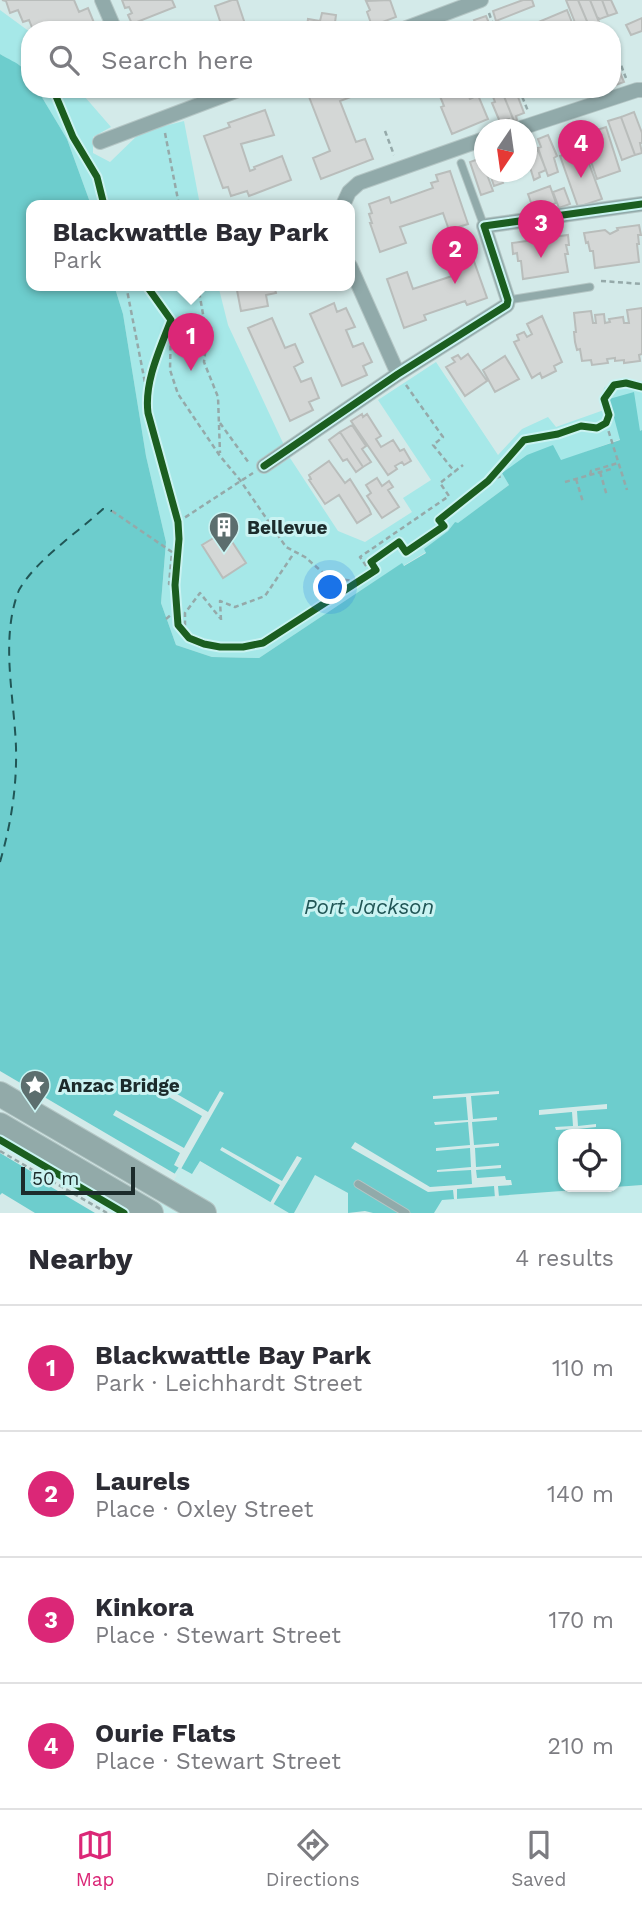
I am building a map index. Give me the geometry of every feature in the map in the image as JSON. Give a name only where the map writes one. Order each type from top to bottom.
[{"type":"highway","points":[[0,1094],[204,1213]]},
{"type":"highway","points":[[0,1125],[151,1213]]},
{"type":"street","points":[[102,0],[111,21]]},
{"type":"street","points":[[431,21],[484,5]]},
{"type":"street","points":[[621,95],[642,90]]},
{"type":"street","points":[[100,142],[217,98]]},
{"type":"street","points":[[537,123],[613,98]]},
{"type":"street","points":[[346,200],[355,186],[474,143]]},
{"type":"street","points":[[264,466],[397,374],[506,306],[508,300],[484,226],[642,204]]},
{"type":"street","points":[[355,277],[397,374]]},
{"type":"lane","points":[[461,163],[484,226]]},
{"type":"lane","points":[[508,300],[590,286]]},
{"type":"lane","points":[[358,1185],[406,1213]]},
{"type":"path","points":[[621,65],[627,81]]},
{"type":"path","points":[[523,98],[531,119]]},
{"type":"path","points":[[385,131],[399,169]]},
{"type":"path","points":[[166,144],[178,200]]},
{"type":"path","points":[[590,286],[590,280],[642,284]]},
{"type":"path","points":[[127,291],[147,405]]},
{"type":"path","points":[[198,291],[207,337],[204,362],[218,397],[220,456]]},
{"type":"path","points":[[165,311],[171,320],[170,370],[178,394],[220,456],[286,547],[305,557],[328,577],[358,582]]},
{"type":"path","points":[[161,346],[171,320]]},
{"type":"path","points":[[147,393],[153,371]]},
{"type":"path","points":[[397,374],[443,437],[433,445],[454,472]]},
{"type":"path","points":[[597,428],[608,419],[627,490]]},
{"type":"path","points":[[178,522],[255,471],[219,422]]},
{"type":"path","points":[[565,482],[600,472],[618,463]]},
{"type":"path","points":[[371,573],[360,557],[449,496],[440,483],[463,465]]},
{"type":"path","points":[[590,475],[592,470],[612,467]]},
{"type":"path","points":[[600,472],[607,496]]},
{"type":"path","points":[[479,489],[501,473]]},
{"type":"path","points":[[576,479],[583,502]]},
{"type":"path","points":[[112,511],[172,552],[169,584],[175,585]]},
{"type":"path","points":[[176,513],[179,532]]},
{"type":"path","points":[[179,548],[175,585],[178,625],[187,636]]},
{"type":"path","points":[[187,636],[185,613],[200,593],[221,620],[220,601],[235,607],[265,596],[295,551]]},
{"type":"path","points":[[347,589],[376,570],[371,562]]},
{"type":"path","points":[[166,619],[176,603]]},
{"type":"path","points":[[0,1151],[107,1213]]},
{"type":"path","points":[[103,1200],[114,1206]]},
{"type":"shaded area","points":[[0,10],[21,25],[21,67],[0,54]]},
{"type":"shaded area","points":[[42,98],[86,98],[111,127],[93,137],[93,153],[110,162],[141,132],[184,121],[199,200],[89,200],[67,139]]},
{"type":"shaded area","points":[[116,291],[220,291],[228,325],[290,458],[338,531],[365,542],[412,512],[403,498],[431,480],[378,400],[436,362],[498,455],[522,429],[548,417],[556,427],[604,410],[604,388],[615,380],[642,381],[642,430],[641,433],[609,400],[621,439],[561,461],[502,472],[509,485],[457,524],[455,522],[425,549],[426,552],[403,566],[401,564],[259,658],[212,657],[176,645],[161,603],[166,542],[146,456],[123,314]]},
{"type":"shaded area","points":[[199,1161],[289,1213],[149,1213],[179,1166]]},
{"type":"shaded area","points":[[315,1175],[348,1193],[348,1213],[294,1213]]},
{"type":"shaded area","points":[[642,1185],[642,1213],[434,1213],[441,1200],[558,1191],[621,1192],[621,1187]]},
{"type":"water","name":"Port Jackson","points":[[0,54],[21,66],[21,98],[42,98],[67,139],[89,200],[26,200],[26,291],[116,291],[123,314],[146,456],[166,542],[161,603],[176,645],[212,657],[259,658],[402,563],[404,566],[426,553],[424,549],[448,531],[455,522],[458,523],[509,485],[502,473],[527,455],[553,445],[561,460],[620,440],[609,399],[634,392],[640,431],[642,430],[642,1185],[621,1187],[621,1129],[558,1129],[558,1191],[442,1200],[434,1213],[348,1213],[348,1193],[315,1175],[294,1213],[289,1213],[200,1161],[192,1174],[179,1167],[149,1213],[35,1213],[2,1193],[0,1195]]},
{"type":"pier","name":"Anzac Bridge","points":[[0,1071],[177,1175],[154,1213],[95,1213],[0,1153]]},
{"type":"pier","points":[[158,1083],[208,1112],[220,1091],[224,1093],[181,1169],[174,1165],[180,1153],[113,1115],[116,1110],[184,1148],[202,1116],[155,1089]]},
{"type":"pier","points":[[499,1091],[499,1094],[471,1096],[473,1119],[497,1117],[497,1120],[472,1122],[474,1145],[499,1143],[499,1146],[475,1148],[476,1167],[501,1165],[501,1168],[476,1170],[477,1178],[505,1176],[506,1180],[511,1180],[512,1185],[498,1186],[499,1197],[495,1198],[494,1186],[457,1189],[457,1199],[454,1199],[453,1190],[428,1192],[351,1148],[355,1142],[430,1187],[472,1184],[471,1170],[437,1172],[471,1167],[470,1148],[436,1151],[436,1148],[470,1145],[468,1122],[435,1125],[434,1122],[468,1120],[466,1097],[433,1099],[433,1096]]},
{"type":"pier","points":[[607,1104],[607,1109],[577,1111],[578,1126],[596,1124],[596,1127],[578,1129],[556,1130],[555,1127],[573,1126],[572,1112],[539,1115],[539,1110]]},
{"type":"pier","points":[[222,1147],[282,1181],[297,1156],[302,1158],[273,1205],[270,1203],[280,1185],[220,1150]]},
{"type":"building","points":[[2,0],[74,0],[79,12],[88,8],[93,21],[23,21],[18,10],[10,13],[6,1]]},
{"type":"building","points":[[122,0],[172,0],[175,7],[140,21],[131,21],[128,15],[132,13],[129,7],[125,8]]},
{"type":"building","points":[[237,0],[244,21],[220,21],[215,6]]},
{"type":"building","points":[[390,0],[396,17],[385,21],[370,21],[366,1]]},
{"type":"building","points":[[523,0],[532,0],[534,6],[496,21],[493,11]]},
{"type":"building","points":[[566,0],[578,0],[587,21],[574,21]]},
{"type":"building","points":[[578,0],[590,0],[599,21],[587,21]]},
{"type":"building","points":[[590,0],[602,0],[608,16],[600,19],[597,17]]},
{"type":"building","points":[[602,0],[611,0],[617,13],[608,16]]},
{"type":"building","points":[[567,10],[571,21],[541,21]]},
{"type":"building","points":[[322,13],[336,15],[335,21],[320,21]]},
{"type":"building","points":[[486,16],[488,21],[474,21]]},
{"type":"building","points":[[642,18],[642,31],[631,35],[626,25]]},
{"type":"building","points":[[309,98],[348,98],[340,101],[356,142],[365,139],[373,159],[321,179],[313,158],[330,151]]},
{"type":"building","points":[[441,98],[479,98],[488,119],[474,119],[474,125],[452,134],[441,107],[444,106]]},
{"type":"building","points":[[493,98],[505,98],[513,119],[499,119],[492,103],[495,102]]},
{"type":"building","points":[[505,98],[518,98],[524,113],[516,116],[517,119],[513,119]]},
{"type":"building","points":[[265,110],[274,135],[241,144],[250,171],[282,156],[291,180],[249,196],[247,191],[231,196],[228,187],[223,188],[204,136],[230,127],[228,123]]},
{"type":"building","points":[[634,112],[642,133],[642,153],[635,155],[621,117]]},
{"type":"building","points":[[621,117],[635,155],[622,160],[608,121]]},
{"type":"building","points":[[606,127],[620,171],[597,179],[582,135]]},
{"type":"building","points":[[548,135],[557,156],[554,158],[558,172],[548,176],[538,148],[541,147],[538,139]]},
{"type":"building","points":[[583,147],[602,199],[578,207],[560,156],[569,153],[571,157],[576,155],[574,151]]},
{"type":"building","points":[[537,150],[546,170],[539,173],[540,177],[537,178]]},
{"type":"building","points":[[450,171],[468,224],[449,230],[443,213],[400,227],[406,243],[380,252],[370,223],[369,214],[372,213],[369,204],[389,197],[391,203],[433,188],[431,183],[438,181],[436,175]]},
{"type":"building","points":[[477,182],[490,182],[493,191],[481,195]]},
{"type":"building","points":[[550,186],[556,203],[541,209],[540,205],[533,208],[528,194]]},
{"type":"building","points":[[564,188],[570,204],[559,208],[553,192]]},
{"type":"building","points":[[639,225],[639,262],[595,268],[593,251],[590,251],[588,242],[586,243],[584,233],[605,230],[610,234],[618,230],[617,228]]},
{"type":"building","points":[[568,235],[568,254],[565,254],[568,272],[523,279],[521,261],[518,261],[517,253],[513,254],[512,243],[534,240],[542,243],[546,238]]},
{"type":"building","points":[[470,250],[487,298],[467,305],[465,301],[424,315],[426,320],[404,328],[387,279],[407,272],[413,289],[455,275],[449,257]]},
{"type":"building","points":[[237,291],[276,291],[266,295],[268,306],[241,311]]},
{"type":"building","points":[[334,303],[337,312],[346,308],[355,327],[346,330],[353,347],[363,343],[372,362],[363,366],[367,375],[342,386],[310,314]]},
{"type":"building","points":[[642,308],[640,361],[624,363],[624,360],[615,361],[615,358],[607,359],[608,363],[592,365],[591,360],[582,361],[580,349],[577,350],[575,342],[574,313],[591,311],[593,323],[596,323],[595,315],[604,314],[605,323],[610,322],[609,319],[623,317],[624,323],[629,323],[627,310]]},
{"type":"building","points":[[542,316],[562,362],[554,366],[556,371],[542,378],[540,373],[532,378],[514,342],[519,340],[517,335],[524,332],[527,337],[532,334],[527,324]]},
{"type":"building","points":[[272,318],[285,348],[295,344],[303,362],[294,367],[301,382],[311,378],[319,398],[309,402],[313,410],[290,421],[248,328]]},
{"type":"building","points":[[468,354],[487,381],[465,396],[446,367],[455,362],[452,358],[458,355],[461,359]]},
{"type":"building","points":[[505,356],[519,379],[495,392],[483,370]]},
{"type":"building","points":[[362,414],[363,417],[367,414],[381,436],[376,439],[381,447],[393,440],[400,451],[404,449],[411,461],[395,466],[397,469],[388,475],[351,421]]},
{"type":"building","points":[[352,425],[366,446],[362,449],[371,462],[363,467],[340,432]]},
{"type":"building","points":[[340,432],[363,467],[356,472],[347,459],[343,461],[329,440]]},
{"type":"building","points":[[329,461],[345,483],[350,479],[369,509],[371,514],[357,523],[339,495],[325,504],[309,480],[309,475]]},
{"type":"building","points":[[377,478],[382,486],[389,481],[393,487],[388,490],[399,507],[382,518],[367,496],[371,493],[366,485]]},
{"type":"building","name":"Bellevue","points":[[225,531],[246,563],[223,578],[202,545]]},
{"type":"ferry route","points":[[0,862],[10,819],[15,776],[16,747],[9,647],[13,608],[19,590],[36,568],[103,509],[112,511]]},
{"type":"cycle path","points":[[57,98],[73,137],[97,177],[103,200]]},
{"type":"cycle path","points":[[264,466],[398,374],[507,305],[508,300],[484,226],[642,204]]},
{"type":"cycle path","points":[[150,291],[171,320],[154,366],[147,401],[178,522],[175,585],[178,625],[189,638],[204,644],[243,647],[263,643],[376,570],[371,562],[399,542],[406,552],[444,526],[439,520],[488,481],[524,440],[558,434],[581,426],[597,428],[606,423],[609,415],[604,399],[614,385],[626,383],[642,387]]},
{"type":"cycle path","points":[[0,1140],[124,1213]]},
{"type":"place","name":"Ourie Flats","points":[[581,178]]},
{"type":"place","name":"Kinkora","points":[[541,258]]},
{"type":"place","name":"Laurels","points":[[455,284]]},
{"type":"place","name":"Blackwattle Bay Park","points":[[191,371]]},
{"type":"place","name":"Bellevue","points":[[224,554]]},
{"type":"place","name":"Anzac Bridge","points":[[35,1112]]}]
